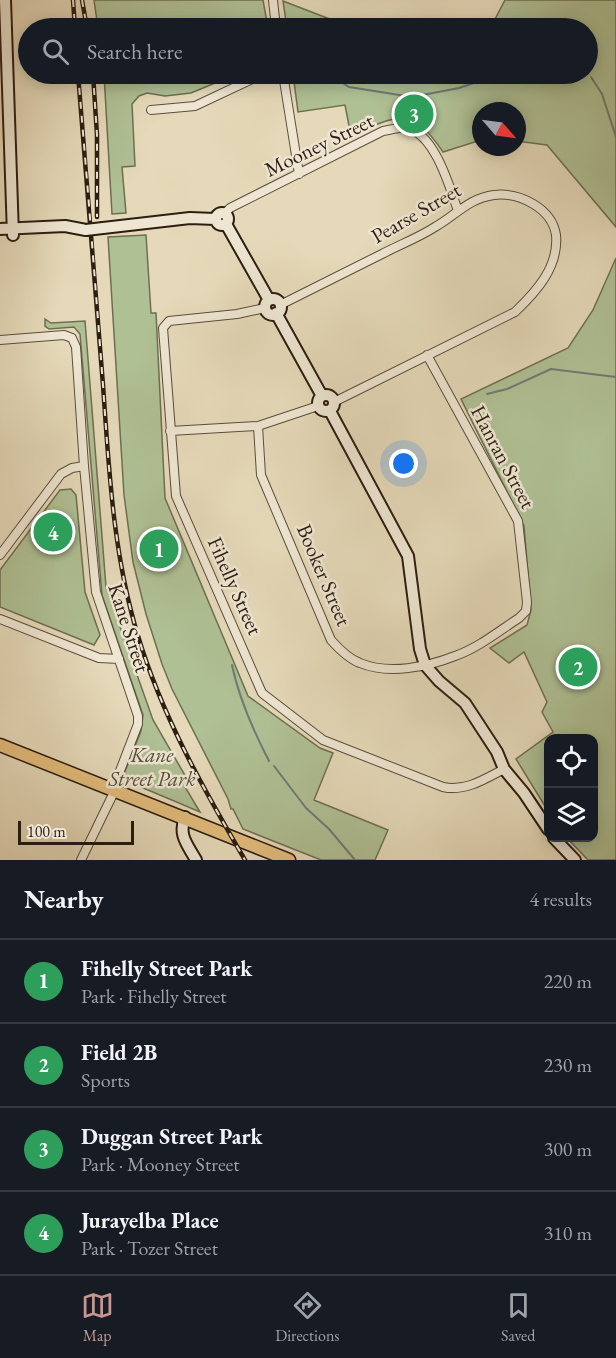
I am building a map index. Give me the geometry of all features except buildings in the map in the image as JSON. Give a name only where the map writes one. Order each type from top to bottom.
[{"type":"main road","points":[[0,745],[289,860]]},
{"type":"street","points":[[5,0],[3,87],[5,143],[13,232]]},
{"type":"street","points":[[273,0],[275,18]]},
{"type":"street","points":[[151,110],[195,106],[242,84]]},
{"type":"street","points":[[285,84],[299,174]]},
{"type":"street","name":"Mooney Street","points":[[222,219],[230,208],[383,131],[407,128],[432,148],[458,211]]},
{"type":"street","name":"Pearse Street","points":[[278,309],[435,227],[473,200],[495,194],[528,200],[546,213],[555,232],[554,261],[536,291],[514,312],[332,406]]},
{"type":"street","points":[[0,236],[13,232],[65,226],[86,230],[190,218],[222,219],[267,304],[268,313],[278,309],[324,411],[332,406],[408,556],[420,649],[425,665],[439,681],[465,703],[497,752],[504,769],[544,822]]},
{"type":"street","points":[[0,230],[13,232]]},
{"type":"street","name":"Fihelly Street","points":[[267,304],[237,314],[169,321],[163,328],[177,501],[262,693],[324,740],[443,787],[451,789],[472,785],[504,769]]},
{"type":"street","name":"Kane Street","points":[[0,340],[64,334],[72,338],[76,347],[96,592],[138,716],[138,724],[114,790],[81,860]]},
{"type":"street","name":"Hanran Street","points":[[425,665],[463,653],[519,618],[527,607],[518,521],[427,355]]},
{"type":"street","points":[[170,431],[258,426],[320,401]]},
{"type":"street","name":"Booker Street","points":[[258,426],[261,475],[331,640],[358,663],[395,669],[425,665]]},
{"type":"street","points":[[0,555],[61,474],[72,468],[84,466]]},
{"type":"street","points":[[0,619],[99,658],[119,659]]},
{"type":"street","points":[[185,817],[180,828],[196,860]]},
{"type":"street","points":[[559,842],[575,860]]},
{"type":"green space","points":[[94,0],[263,0],[266,18],[97,18]]},
{"type":"green space","points":[[505,0],[616,0],[616,227],[547,145],[526,142],[526,102],[472,102],[472,143],[443,152],[421,126],[402,118],[380,123],[351,136],[345,105],[298,112],[294,84],[598,84],[598,18],[496,18]]},
{"type":"green space","points":[[283,1],[327,18],[286,18]]},
{"type":"green space","points":[[105,84],[213,84],[191,93],[165,96],[147,93],[139,96],[132,104],[135,166],[122,167],[126,213],[112,214]]},
{"type":"green space","points":[[146,235],[151,313],[156,313],[165,498],[248,696],[320,748],[333,753],[314,800],[388,830],[375,860],[321,860],[243,829],[172,689],[162,664],[133,562],[124,495],[108,237]]},
{"type":"green space","points":[[616,258],[616,860],[588,860],[571,842],[598,842],[598,734],[550,734],[553,732],[542,712],[547,702],[524,652],[509,663],[490,648],[527,625],[531,610],[524,526],[461,399],[568,348],[593,310]]},
{"type":"green space","name":"Kane Street Park","points":[[45,319],[51,323],[85,321],[106,587],[153,720],[190,784],[185,787],[200,812],[122,779],[141,731],[143,715],[102,595],[80,334],[74,327],[49,329],[45,326]]},
{"type":"green space","points":[[71,489],[76,495],[85,592],[100,635],[94,645],[0,607],[0,570],[60,490]]},
{"type":"green space","points":[[544,739],[544,804],[516,759]]},
{"type":"waterway","points":[[344,84],[349,87],[412,97],[471,84]]},
{"type":"waterway","points":[[596,84],[602,94],[616,137]]},
{"type":"waterway","points":[[487,394],[507,389],[551,369],[616,377]]},
{"type":"waterway","points":[[232,665],[247,714],[269,761]]},
{"type":"waterway","points":[[274,766],[306,808],[329,829],[355,860]]},
{"type":"railway","points":[[73,0],[74,18]]},
{"type":"railway","points":[[82,0],[85,18]]},
{"type":"railway","points":[[79,84],[110,480],[123,574],[138,636],[159,695],[199,779],[245,860]]},
{"type":"railway","points":[[94,84],[97,135],[97,217]]},
{"type":"place","name":"Duggan Street Park","points":[[414,114]]},
{"type":"place","name":"Jurayelba Place","points":[[53,532]]},
{"type":"place","name":"Fihelly Street Park","points":[[159,549]]},
{"type":"place","name":"Field 2B","points":[[578,667]]}]
